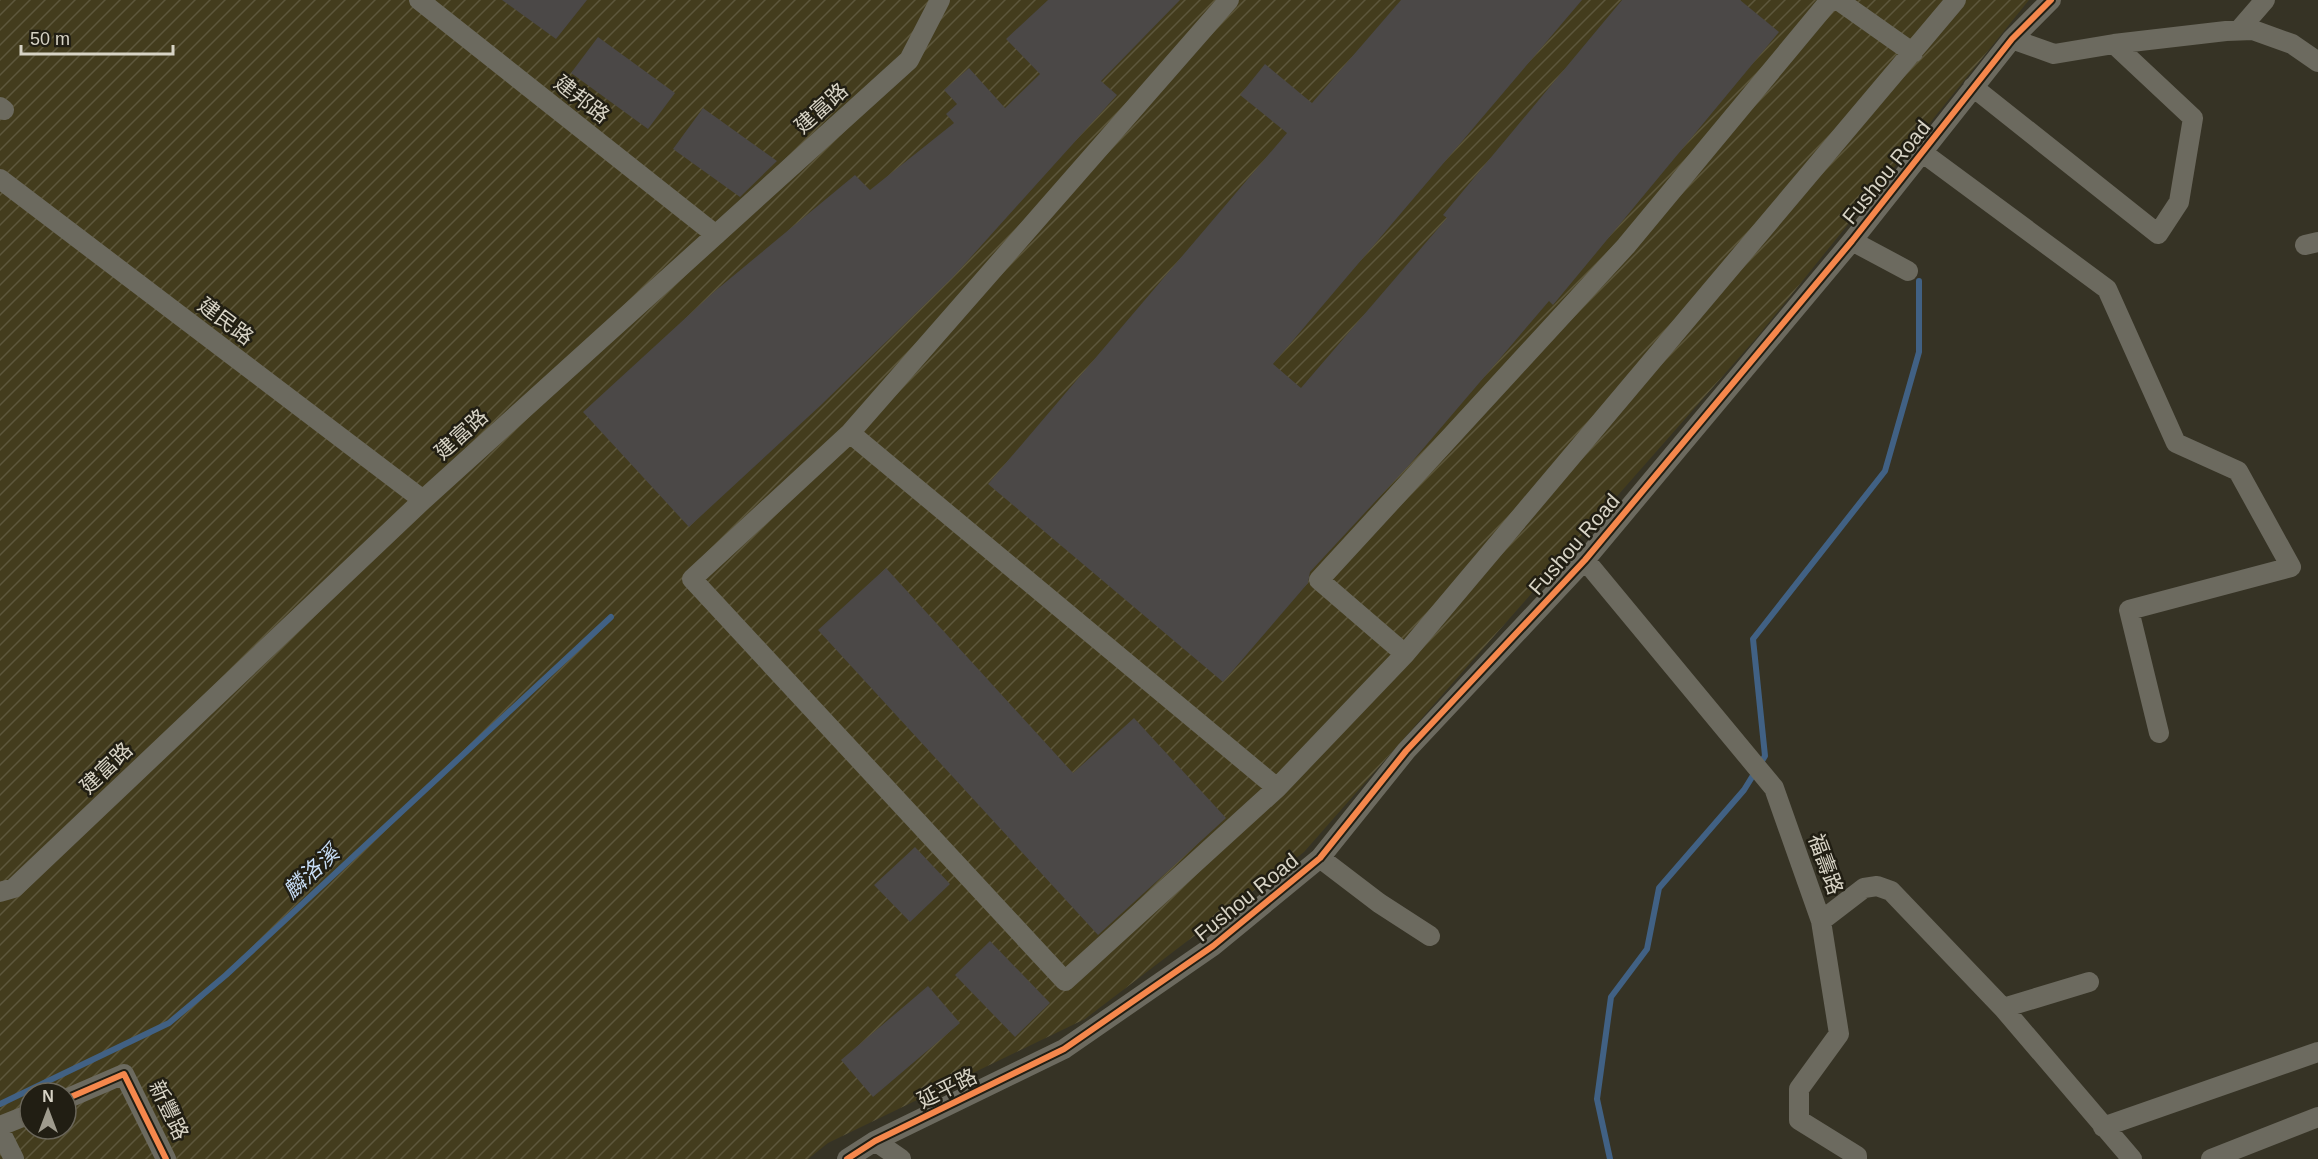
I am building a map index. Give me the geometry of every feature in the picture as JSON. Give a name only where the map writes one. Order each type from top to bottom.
[{"type":"street","name":"建邦路","points":[[419,0],[716,235]]},
{"type":"street","name":"建富路","points":[[0,892],[14,888],[423,500],[909,60],[940,0]]},
{"type":"street","points":[[1229,0],[850,434],[692,579],[1065,981],[1277,788],[1405,654],[1956,0]]},
{"type":"street","points":[[1405,654],[1319,580],[1626,246],[1830,0]]},
{"type":"street","points":[[1838,0],[1913,53]]},
{"type":"street","name":"Fushou Road","points":[[1064,1049],[1213,946],[1320,858],[1407,751],[1585,560],[1852,241],[2012,39],[2051,0]]},
{"type":"street","points":[[2239,30],[2265,0]]},
{"type":"street","points":[[2012,39],[2054,54],[2114,44],[2253,30],[2292,44],[2318,62]]},
{"type":"street","points":[[1973,87],[2158,234],[2178,202],[2193,118],[2114,44]]},
{"type":"street","points":[[1923,153],[2107,290],[2176,443],[2238,471],[2291,567],[2129,610],[2159,733]]},
{"type":"street","name":"建民路","points":[[0,179],[423,500]]},
{"type":"street","points":[[1852,241],[1908,271]]},
{"type":"street","points":[[850,434],[1277,788]]},
{"type":"street","name":"福壽路","points":[[1585,560],[1774,788],[1821,921],[1864,888],[1877,886],[1891,891],[2002,1008],[2132,1159]]},
{"type":"street","points":[[1320,858],[1378,903],[1430,936]]},
{"type":"street","points":[[1821,921],[1839,1034],[1798,1089],[1798,1120],[1857,1156],[1857,1159]]},
{"type":"street","points":[[2002,1008],[2089,982]]},
{"type":"street","name":"延平路","points":[[846,1159],[875,1141],[1064,1049]]},
{"type":"street","points":[[2103,1127],[2318,1052]]},
{"type":"street","name":"新豐路","points":[[78,1094],[124,1074],[166,1159]]},
{"type":"street","points":[[2211,1159],[2318,1117]]},
{"type":"street","points":[[0,1126],[18,1119]]},
{"type":"street","points":[[0,1131],[14,1159]]},
{"type":"street","points":[[875,1141],[901,1159]]},
{"type":"shaded area","points":[[0,0],[2029,0],[1758,336],[1304,852],[1085,1019],[828,1143],[808,1159],[0,1159]]},
{"type":"building","points":[[502,0],[587,0],[556,39]]},
{"type":"building","points":[[1048,0],[1180,0],[1101,81],[1117,95],[953,277],[820,406],[689,527],[583,412],[715,291],[855,175],[870,190],[954,123],[946,114],[957,104],[944,90],[969,68],[1005,108],[1040,74],[1006,39]]},
{"type":"building","points":[[1401,0],[1582,0],[1273,364],[1301,388],[1447,218],[1443,215],[1622,0],[1740,0],[1779,32],[1553,305],[1549,301],[1410,464],[1310,572],[1308,583],[1223,682],[988,484],[1287,133],[1240,95],[1265,64],[1312,103]]},
{"type":"building","points":[[598,37],[675,93],[648,129],[571,73]]},
{"type":"building","points":[[703,108],[777,161],[740,197],[673,149]]},
{"type":"building","points":[[886,568],[1073,773],[1134,718],[1226,818],[1098,935],[818,630]]},
{"type":"building","points":[[915,847],[950,884],[910,922],[874,885]]},
{"type":"building","points":[[990,941],[1050,1003],[1015,1037],[955,975]]},
{"type":"building","points":[[928,986],[960,1023],[873,1097],[841,1060]]},
{"type":"waterway","points":[[1610,1159],[1597,1099],[1611,997],[1647,949],[1659,888],[1744,790],[1765,756],[1753,639],[1885,471],[1919,352],[1919,281]]},
{"type":"waterway","name":"麟洛溪","points":[[0,1104],[169,1023],[226,975],[611,617]]},
{"type":"cycle path","points":[[847,1159],[875,1141],[1064,1049],[1213,946],[1320,858],[1406,751],[1585,560],[1852,241],[2012,39],[2051,0]]},
{"type":"cycle path","points":[[78,1094],[124,1074],[166,1159]]}]
